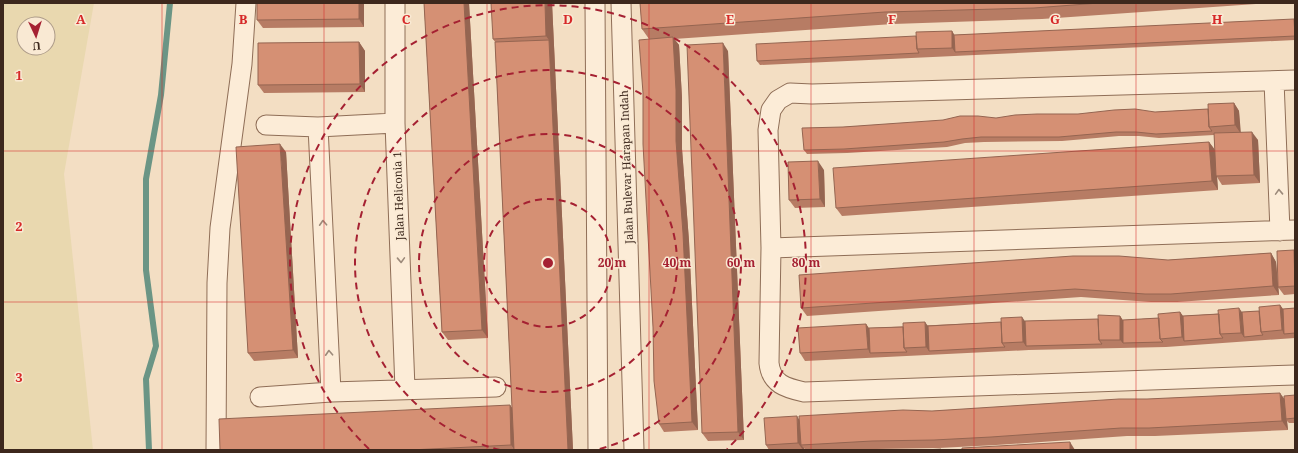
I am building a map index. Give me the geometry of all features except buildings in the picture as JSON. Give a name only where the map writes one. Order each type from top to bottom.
[{"type":"street","points":[[216,450],[217,283],[220,228],[242,64],[246,3]]},
{"type":"street","name":"Jalan Heliconia 1","points":[[396,3],[396,123],[406,389]]},
{"type":"street","points":[[595,3],[598,450]]},
{"type":"street","name":"Jalan Bulevar Harapan Indah","points":[[621,3],[634,450]]},
{"type":"street","points":[[1295,80],[812,94],[790,93],[778,100],[771,110],[768,130],[771,248],[769,363],[770,372],[774,379],[789,389],[804,392],[1295,375]]},
{"type":"street","points":[[771,248],[1288,231],[1274,81]]},
{"type":"street","points":[[266,125],[318,127],[396,123]]},
{"type":"street","points":[[318,127],[331,392]]},
{"type":"street","points":[[260,397],[331,392],[496,387]]},
{"type":"shaded area","points":[[3,3],[94,3],[64,174],[93,450],[3,450]]},
{"type":"waterway","points":[[149,450],[146,379],[156,346],[146,270],[146,179],[161,95],[170,3]]}]
